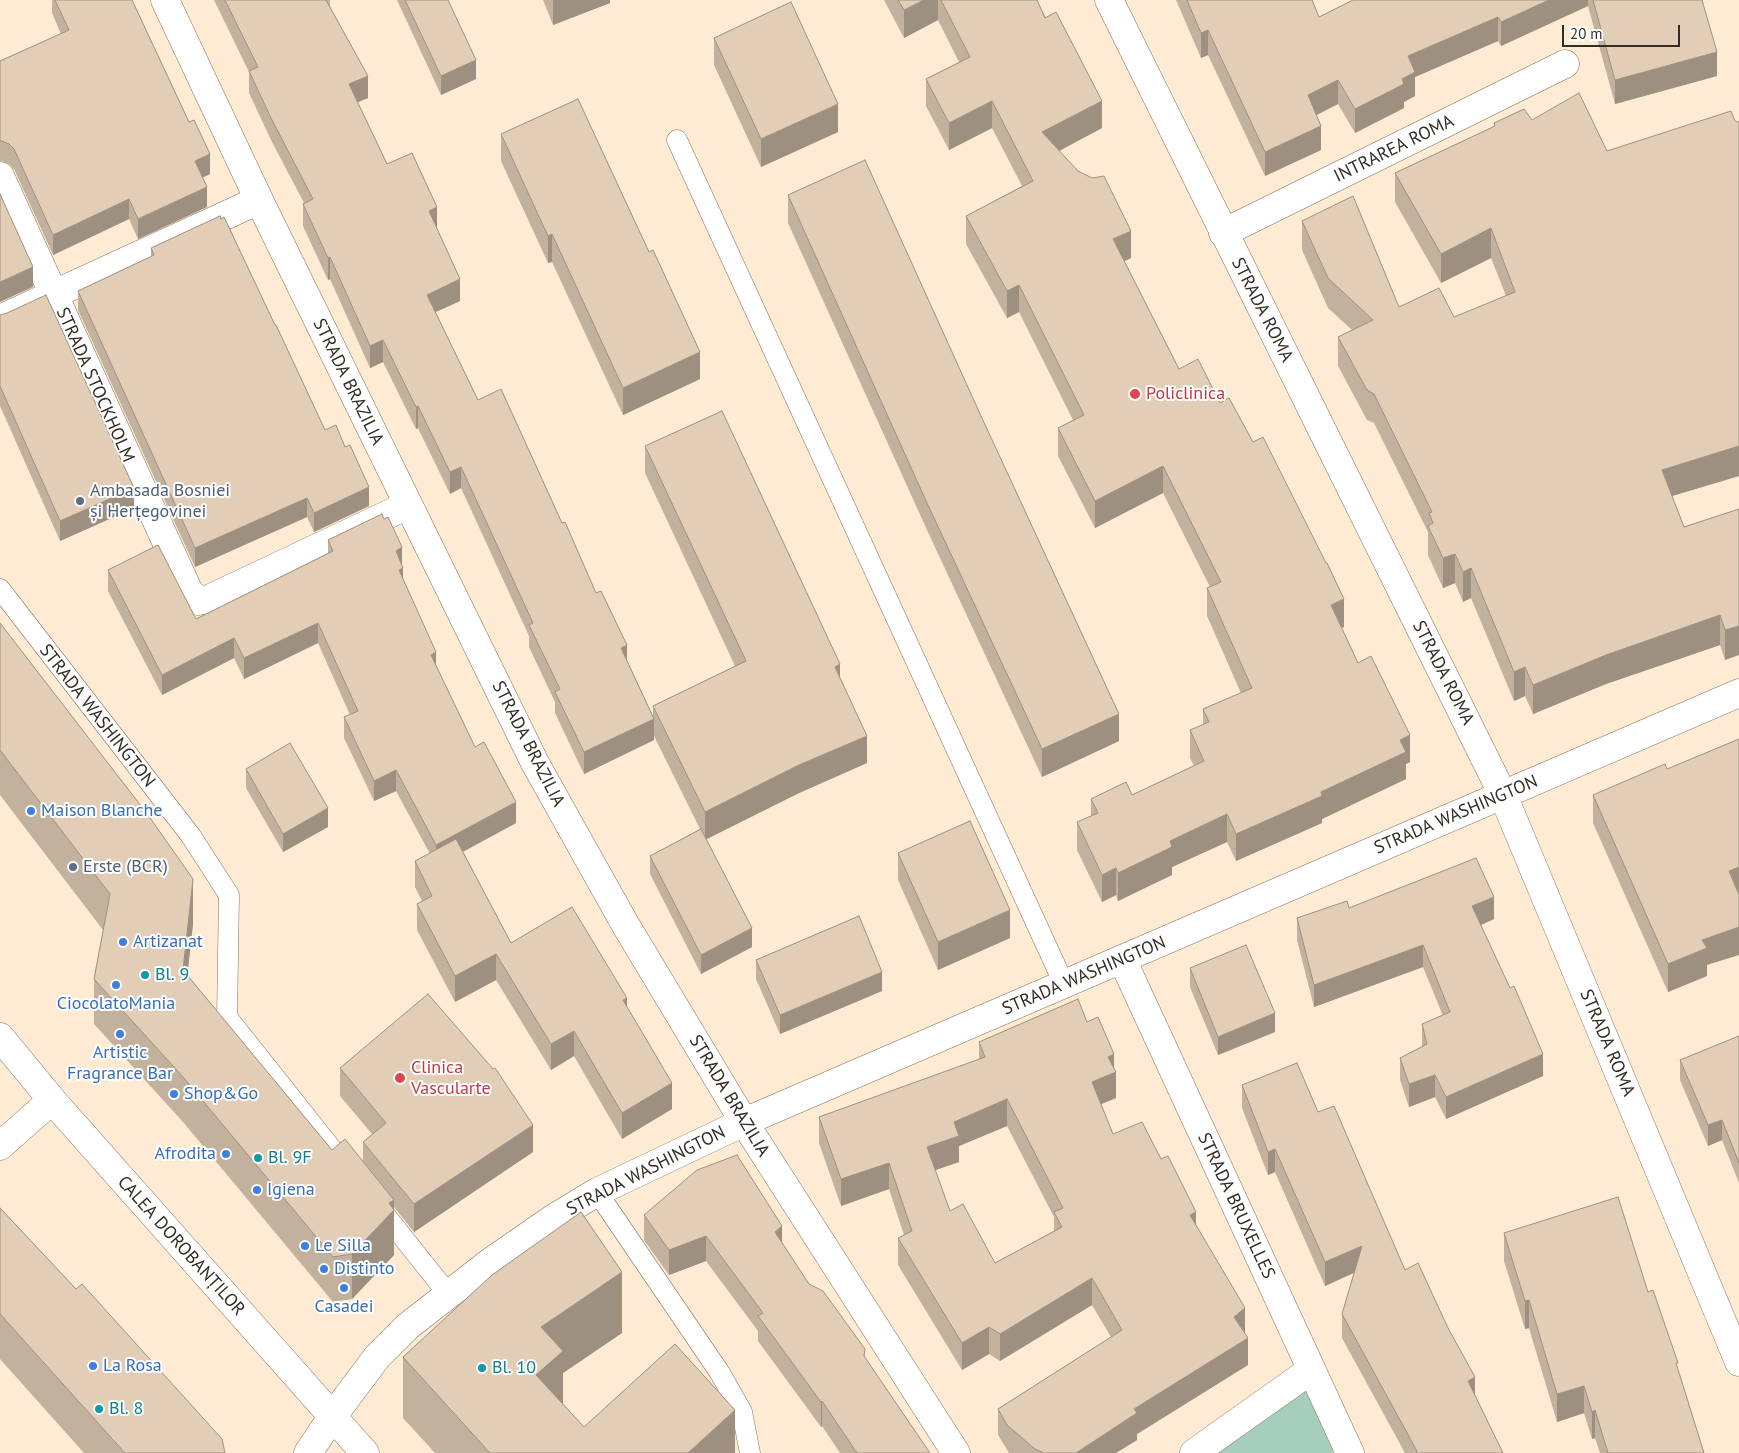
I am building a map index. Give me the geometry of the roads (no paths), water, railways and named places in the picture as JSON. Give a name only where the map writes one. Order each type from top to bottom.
[{"type":"street","name":"STRADA BRAZILIA","points":[[165,0],[259,200],[540,772],[625,924],[744,1122],[956,1453]]},
{"type":"street","name":"STRADA ROMA","points":[[1109,0],[1503,795],[1739,1362]]},
{"type":"street","name":"INTRAREA ROMA","points":[[1223,233],[1566,64]]},
{"type":"street","name":"STRADA STOCKHOLM","points":[[0,176],[189,592],[199,600],[211,598],[408,505]]},
{"type":"street","points":[[0,319],[259,200]]},
{"type":"street","name":"STRADA WASHINGTON","points":[[308,1453],[332,1417],[377,1357],[408,1326],[489,1263],[597,1192],[744,1122],[1739,693]]},
{"type":"street","name":"STRADA BRUXELLES","points":[[1122,959],[1311,1370],[1343,1450]]},
{"type":"street","name":"CALEA DOROBANȚILOR","points":[[0,1037],[52,1100],[365,1453]]},
{"type":"street","points":[[0,1146],[52,1100]]},
{"type":"street","points":[[1194,1453],[1311,1370]]},
{"type":"lane","points":[[678,140],[1064,984]]},
{"type":"lane","name":"STRADA WASHINGTON","points":[[0,588],[190,836],[230,895],[227,1017],[448,1294]]},
{"type":"lane","points":[[597,1192],[720,1373],[742,1412],[750,1453]]},
{"type":"place","name":"Policlinica","points":[[1135,394]]},
{"type":"place","name":"Ambasada Bosniei și Herțegovinei","points":[[80,501]]},
{"type":"place","name":"Maison Blanche","points":[[31,811]]},
{"type":"place","name":"Erste (BCR)","points":[[73,867]]},
{"type":"place","name":"Artizanat","points":[[123,942]]},
{"type":"place","name":"Bl. 9","points":[[145,975]]},
{"type":"place","name":"CiocolatoMania","points":[[116,985]]},
{"type":"place","name":"Artistic Fragrance Bar","points":[[120,1034]]},
{"type":"place","name":"Clinica Vascularte","points":[[400,1078]]},
{"type":"place","name":"Shop&Go","points":[[174,1094]]},
{"type":"place","name":"Afrodita","points":[[226,1154]]},
{"type":"place","name":"Bl. 9F","points":[[258,1158]]},
{"type":"place","name":"Igiena","points":[[257,1190]]},
{"type":"place","name":"Le Silla","points":[[305,1246]]},
{"type":"place","name":"Distinto","points":[[324,1269]]},
{"type":"place","name":"Casadei","points":[[344,1288]]},
{"type":"place","name":"La Rosa","points":[[93,1366]]},
{"type":"place","name":"Bl. 10","points":[[482,1368]]},
{"type":"place","name":"Bl. 8","points":[[99,1409]]}]
